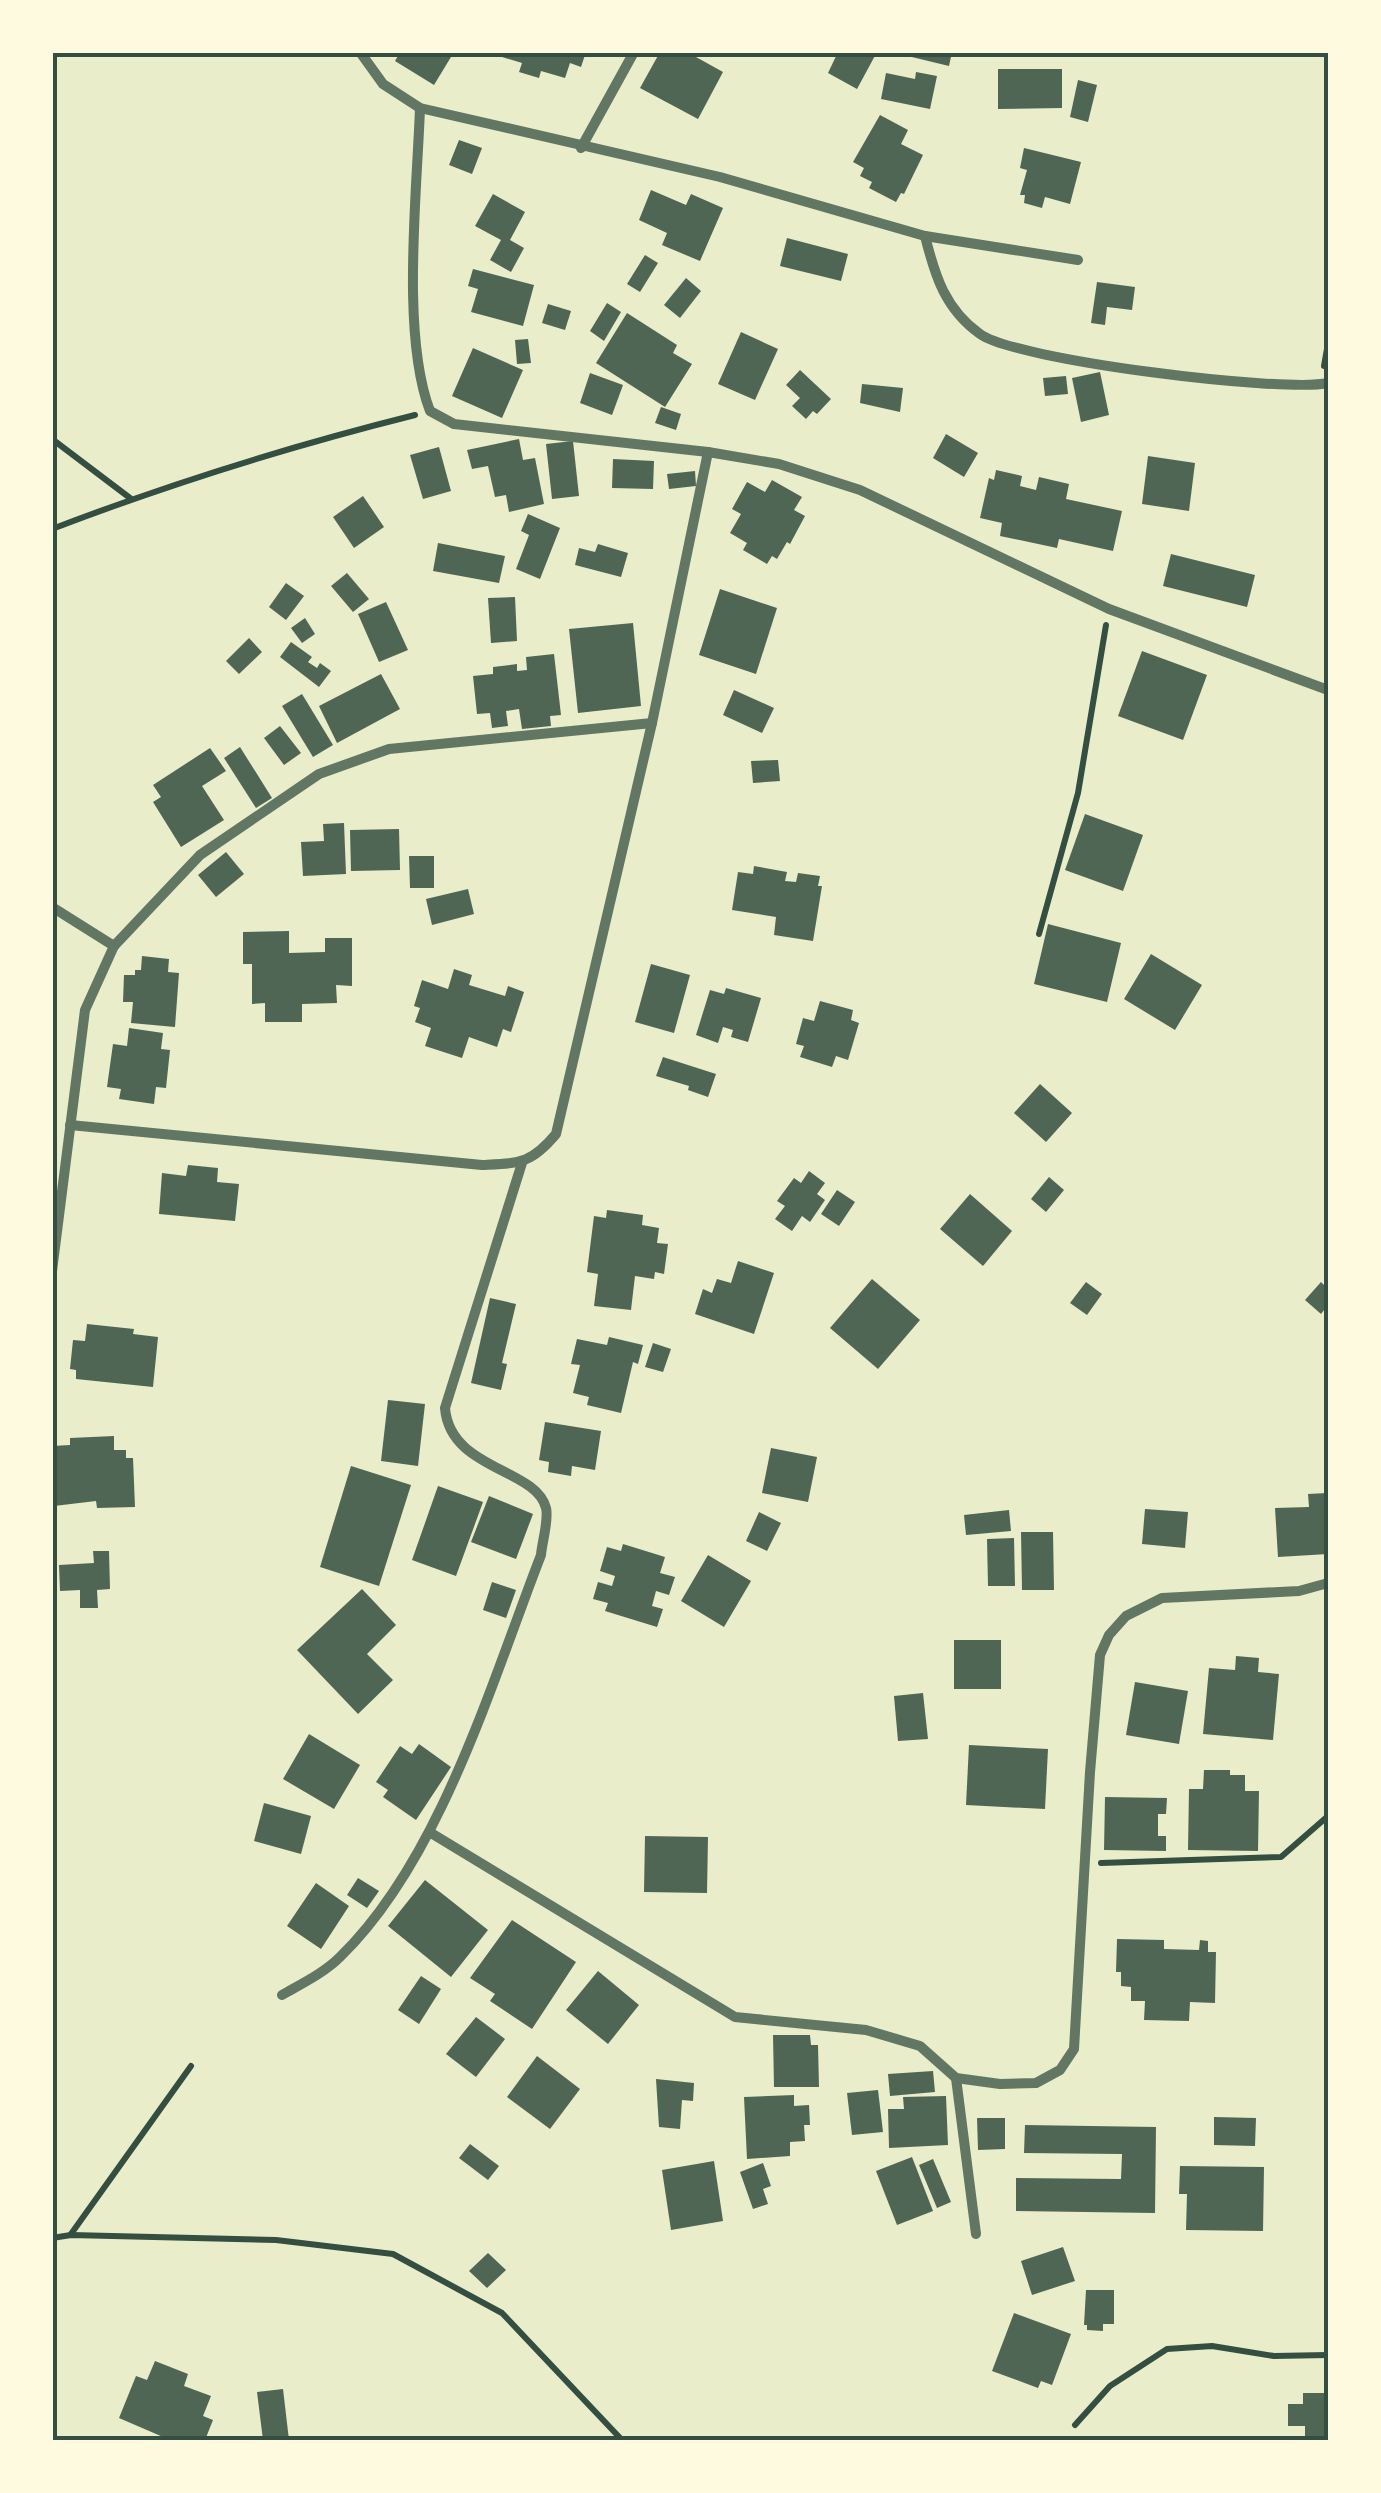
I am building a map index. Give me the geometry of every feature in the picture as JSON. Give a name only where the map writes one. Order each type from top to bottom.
[{"type":"street","points":[[360,52],[382,84],[420,108],[720,177],[924,236],[1078,260]]},
{"type":"street","points":[[581,148],[634,52]]},
{"type":"street","points":[[420,108],[414,303],[421,387],[430,411],[454,424],[708,452],[779,464],[860,490],[1109,609],[1328,690]]},
{"type":"street","points":[[924,236],[950,307],[982,336],[1020,351],[1185,376],[1328,382]]},
{"type":"street","points":[[70,1125],[482,1165],[522,1163],[540,1154],[556,1134],[652,722],[708,452]]},
{"type":"street","points":[[52,1270],[85,1010],[114,946],[200,856],[319,774],[388,749],[652,722]]},
{"type":"street","points":[[52,907],[114,946]]},
{"type":"street","points":[[282,1996],[338,1960],[376,1915],[431,1833],[541,1555],[547,1509],[537,1492],[458,1443],[447,1426],[445,1408],[522,1163]]},
{"type":"street","points":[[431,1833],[735,2018],[866,2030],[920,2046],[956,2078],[1000,2084],[1036,2083],[1060,2070],[1074,2049],[1100,1655],[1109,1635],[1126,1616],[1162,1598],[1299,1591],[1328,1582]]},
{"type":"street","points":[[956,2078],[976,2234]]},
{"type":"path","points":[[52,529],[299,444],[430,411]]},
{"type":"path","points":[[52,439],[131,499]]},
{"type":"path","points":[[1040,934],[1078,793],[1109,609]]},
{"type":"path","points":[[1084,1864],[1281,1858],[1328,1816]]},
{"type":"path","points":[[71,2235],[191,2066]]},
{"type":"path","points":[[52,2238],[71,2235],[276,2240],[393,2254],[502,2313],[622,2440]]},
{"type":"path","points":[[1076,2424],[1110,2386],[1167,2349],[1212,2346],[1274,2356],[1328,2355]]},
{"type":"building","points":[[400,52],[454,52],[434,85],[395,61]]},
{"type":"building","points":[[503,52],[586,52],[581,67],[570,63],[565,78],[541,71],[539,78],[519,72],[522,63],[502,57]]},
{"type":"building","points":[[660,52],[687,52],[723,72],[698,119],[640,88]]},
{"type":"building","points":[[838,52],[877,52],[857,89],[828,73]]},
{"type":"building","points":[[891,52],[952,52],[949,66]]},
{"type":"building","points":[[998,69],[1062,69],[1062,108],[998,109]]},
{"type":"building","points":[[916,72],[937,76],[930,109],[881,99],[886,73],[915,79]]},
{"type":"building","points":[[1078,80],[1097,85],[1088,122],[1070,117]]},
{"type":"building","points":[[880,115],[908,130],[901,144],[923,155],[896,202],[869,188],[872,182],[860,176],[864,168],[853,162]]},
{"type":"building","points":[[459,140],[482,148],[472,174],[449,165]]},
{"type":"building","points":[[1024,148],[1081,162],[1070,204],[1045,197],[1042,208],[1024,203],[1025,195],[1020,195],[1027,170],[1020,168]]},
{"type":"building","points":[[651,190],[686,205],[691,194],[723,208],[700,261],[662,245],[667,233],[639,220]]},
{"type":"building","points":[[493,194],[525,212],[510,240],[524,248],[511,272],[490,260],[501,240],[475,226]]},
{"type":"building","points":[[787,238],[848,254],[841,281],[780,266]]},
{"type":"building","points":[[645,255],[658,263],[640,292],[627,284]]},
{"type":"building","points":[[473,269],[534,285],[523,326],[471,312],[478,289],[468,286]]},
{"type":"building","points":[[686,278],[701,291],[680,318],[664,305]]},
{"type":"building","points":[[1097,282],[1135,287],[1132,310],[1107,307],[1105,325],[1091,323]]},
{"type":"building","points":[[607,303],[621,312],[604,341],[590,331]]},
{"type":"building","points":[[548,304],[571,311],[565,330],[542,323]]},
{"type":"building","points":[[627,313],[677,345],[673,353],[692,364],[665,407],[596,363]]},
{"type":"building","points":[[741,332],[778,349],[755,400],[718,384]]},
{"type":"building","points":[[528,339],[531,363],[517,364],[515,340]]},
{"type":"building","points":[[473,348],[523,370],[502,418],[452,396]]},
{"type":"building","points":[[800,370],[831,399],[806,419],[792,406],[800,398],[786,385]]},
{"type":"building","points":[[1100,372],[1109,415],[1081,422],[1072,378]]},
{"type":"building","points":[[590,373],[623,385],[612,415],[580,403]]},
{"type":"building","points":[[1066,376],[1068,394],[1045,396],[1043,378]]},
{"type":"building","points":[[862,384],[903,388],[900,412],[860,403]]},
{"type":"building","points":[[661,407],[681,414],[676,430],[655,423]]},
{"type":"building","points":[[946,434],[978,453],[964,477],[933,458]]},
{"type":"building","points":[[519,439],[523,460],[535,458],[544,504],[509,512],[506,495],[495,497],[488,466],[472,469],[467,450]]},
{"type":"building","points":[[573,441],[579,496],[552,499],[546,444]]},
{"type":"building","points":[[439,447],[451,491],[423,499],[410,455]]},
{"type":"building","points":[[1148,456],[1195,463],[1189,511],[1142,504]]},
{"type":"building","points":[[613,459],[654,461],[653,489],[612,488]]},
{"type":"building","points":[[996,470],[1022,476],[1020,486],[1036,490],[1039,477],[1069,484],[1066,499],[1122,511],[1113,551],[1059,539],[1057,548],[1000,536],[1002,523],[980,518],[989,478],[994,480]]},
{"type":"building","points":[[695,471],[696,486],[669,489],[667,474]]},
{"type":"building","points":[[772,480],[802,497],[794,510],[805,516],[790,544],[787,542],[777,559],[772,556],[767,564],[743,550],[747,543],[730,533],[741,514],[732,509],[747,482],[765,492]]},
{"type":"building","points":[[363,496],[384,527],[354,548],[333,517]]},
{"type":"building","points":[[528,514],[560,528],[540,579],[516,569],[529,535],[521,531]]},
{"type":"building","points":[[438,543],[505,556],[499,583],[433,571]]},
{"type":"building","points":[[598,544],[628,553],[621,577],[575,565],[579,548],[595,552]]},
{"type":"building","points":[[1171,554],[1255,575],[1247,607],[1163,586]]},
{"type":"building","points":[[347,573],[369,599],[353,612],[331,586]]},
{"type":"building","points":[[286,583],[304,596],[286,620],[269,607]]},
{"type":"building","points":[[720,589],[777,608],[756,674],[699,655]]},
{"type":"building","points":[[515,597],[517,641],[491,643],[488,598]]},
{"type":"building","points":[[386,602],[408,650],[379,662],[358,614]]},
{"type":"building","points":[[305,618],[315,634],[302,643],[291,628]]},
{"type":"building","points":[[633,623],[641,706],[578,713],[569,629]]},
{"type":"building","points":[[249,638],[262,652],[239,674],[226,661]]},
{"type":"building","points":[[291,642],[312,657],[308,662],[317,668],[320,663],[331,671],[319,687],[280,657]]},
{"type":"building","points":[[1142,651],[1207,675],[1183,740],[1118,716]]},
{"type":"building","points":[[554,654],[561,715],[550,716],[551,726],[522,729],[519,709],[506,711],[508,726],[492,728],[490,713],[477,714],[473,676],[493,674],[493,667],[517,664],[517,671],[527,670],[526,657]]},
{"type":"building","points":[[381,674],[400,709],[337,743],[319,706]]},
{"type":"building","points":[[734,690],[774,708],[762,733],[723,715]]},
{"type":"building","points":[[302,694],[333,745],[313,757],[282,706]]},
{"type":"building","points":[[280,726],[301,753],[284,765],[264,738]]},
{"type":"building","points":[[240,747],[272,798],[256,808],[224,758]]},
{"type":"building","points":[[210,748],[226,771],[202,786],[224,820],[181,847],[153,802],[161,797],[153,785]]},
{"type":"building","points":[[778,760],[780,781],[753,783],[751,761]]},
{"type":"building","points":[[1085,814],[1143,835],[1123,891],[1065,870]]},
{"type":"building","points":[[344,823],[346,874],[303,876],[301,842],[324,841],[323,824]]},
{"type":"building","points":[[399,829],[400,870],[351,871],[350,830]]},
{"type":"building","points":[[226,852],[244,874],[216,897],[198,875]]},
{"type":"building","points":[[409,856],[434,856],[434,888],[410,888]]},
{"type":"building","points":[[754,866],[787,872],[785,881],[796,882],[798,873],[820,876],[818,886],[822,886],[813,941],[774,935],[776,917],[732,910],[738,872],[753,874]]},
{"type":"building","points":[[468,889],[474,914],[432,925],[426,899]]},
{"type":"building","points":[[1048,924],[1121,943],[1107,1002],[1034,984]]},
{"type":"building","points":[[289,931],[289,953],[325,952],[325,938],[352,938],[352,986],[336,985],[337,1003],[302,1004],[302,1022],[265,1022],[265,1003],[252,1004],[252,964],[243,964],[243,932]]},
{"type":"building","points":[[1151,954],[1202,985],[1175,1030],[1124,999]]},
{"type":"building","points":[[142,956],[169,959],[168,972],[179,973],[175,1027],[131,1023],[133,1002],[123,1002],[124,975],[135,975],[135,970],[141,970]]},
{"type":"building","points":[[651,964],[690,975],[674,1033],[635,1022]]},
{"type":"building","points":[[454,969],[472,975],[469,985],[505,996],[508,986],[524,992],[511,1032],[503,1029],[497,1047],[469,1037],[462,1058],[425,1046],[431,1028],[415,1022],[420,1008],[414,1006],[422,980],[448,989]]},
{"type":"building","points":[[726,988],[761,998],[748,1042],[731,1037],[733,1030],[723,1027],[718,1043],[696,1035],[710,990],[724,994]]},
{"type":"building","points":[[820,1001],[853,1010],[851,1020],[859,1023],[848,1060],[836,1056],[832,1067],[800,1057],[804,1046],[796,1044],[803,1018],[814,1021]]},
{"type":"building","points":[[129,1028],[163,1033],[161,1049],[170,1050],[166,1088],[156,1087],[154,1104],[119,1099],[121,1089],[107,1087],[113,1044],[127,1046]]},
{"type":"building","points":[[663,1057],[716,1074],[708,1097],[688,1090],[689,1086],[656,1076]]},
{"type":"building","points":[[1040,1084],[1072,1113],[1046,1142],[1014,1113]]},
{"type":"building","points":[[188,1165],[218,1168],[217,1182],[239,1184],[235,1221],[159,1214],[162,1173],[186,1176]]},
{"type":"building","points":[[809,1171],[825,1183],[817,1194],[825,1200],[810,1222],[802,1216],[792,1231],[775,1219],[785,1206],[777,1201],[794,1178],[801,1183]]},
{"type":"building","points":[[1049,1177],[1064,1190],[1046,1212],[1031,1199]]},
{"type":"building","points":[[837,1190],[855,1202],[839,1226],[821,1214]]},
{"type":"building","points":[[970,1194],[1012,1231],[983,1266],[940,1229]]},
{"type":"building","points":[[607,1210],[643,1215],[642,1225],[659,1228],[657,1243],[668,1244],[664,1274],[655,1272],[654,1279],[635,1276],[631,1310],[594,1306],[598,1274],[587,1272],[594,1216],[606,1218]]},
{"type":"building","points":[[738,1261],[774,1273],[754,1334],[695,1314],[703,1289],[712,1293],[717,1279],[731,1283]]},
{"type":"building","points":[[872,1279],[920,1320],[878,1369],[830,1328]]},
{"type":"building","points":[[1086,1282],[1102,1294],[1087,1315],[1070,1303]]},
{"type":"building","points":[[1321,1282],[1328,1289],[1328,1305],[1321,1314],[1305,1300]]},
{"type":"building","points":[[490,1298],[516,1304],[502,1363],[507,1364],[501,1390],[471,1383]]},
{"type":"building","points":[[87,1324],[134,1329],[133,1334],[158,1337],[153,1387],[76,1379],[76,1370],[70,1369],[73,1340],[85,1341]]},
{"type":"building","points":[[609,1337],[643,1345],[638,1364],[633,1362],[621,1413],[587,1405],[589,1397],[573,1393],[580,1365],[571,1364],[577,1339],[607,1345]]},
{"type":"building","points":[[653,1343],[671,1349],[663,1372],[645,1367]]},
{"type":"building","points":[[388,1400],[425,1404],[418,1466],[381,1461]]},
{"type":"building","points":[[545,1422],[601,1431],[595,1470],[572,1466],[571,1476],[548,1472],[549,1462],[539,1460]]},
{"type":"building","points":[[114,1436],[114,1450],[126,1450],[126,1458],[133,1458],[135,1507],[97,1508],[96,1501],[54,1506],[52,1446],[70,1445],[70,1438]]},
{"type":"building","points":[[771,1448],[817,1457],[808,1502],[762,1493]]},
{"type":"building","points":[[351,1466],[411,1485],[379,1586],[320,1567]]},
{"type":"building","points":[[438,1486],[483,1502],[456,1576],[412,1560]]},
{"type":"building","points":[[1327,1493],[1328,1554],[1278,1557],[1275,1508],[1309,1507],[1308,1494]]},
{"type":"building","points":[[489,1496],[533,1514],[516,1559],[471,1542]]},
{"type":"building","points":[[1145,1509],[1188,1512],[1185,1548],[1142,1544]]},
{"type":"building","points":[[1009,1510],[1011,1531],[966,1535],[964,1515]]},
{"type":"building","points":[[759,1512],[781,1523],[767,1551],[746,1541]]},
{"type":"building","points":[[1021,1532],[1053,1532],[1054,1590],[1022,1590]]},
{"type":"building","points":[[1014,1538],[1015,1586],[988,1586],[987,1539]]},
{"type":"building","points":[[623,1544],[665,1557],[660,1573],[675,1577],[669,1595],[656,1591],[652,1606],[663,1609],[657,1627],[605,1611],[608,1603],[593,1599],[598,1582],[612,1586],[615,1576],[600,1571],[607,1547],[621,1551]]},
{"type":"building","points":[[93,1551],[109,1551],[110,1589],[97,1590],[98,1608],[80,1608],[80,1590],[60,1591],[59,1565],[94,1563]]},
{"type":"building","points":[[708,1555],[751,1581],[724,1627],[681,1601]]},
{"type":"building","points":[[492,1582],[516,1590],[506,1618],[483,1610]]},
{"type":"building","points":[[362,1589],[396,1625],[367,1654],[393,1680],[358,1714],[297,1650]]},
{"type":"building","points":[[954,1640],[1001,1640],[1001,1689],[954,1689]]},
{"type":"building","points":[[1236,1656],[1259,1658],[1258,1672],[1279,1674],[1273,1740],[1203,1734],[1209,1668],[1235,1670]]},
{"type":"building","points":[[1135,1682],[1188,1691],[1179,1744],[1126,1735]]},
{"type":"building","points":[[923,1693],[928,1739],[898,1741],[894,1696]]},
{"type":"building","points":[[309,1734],[360,1765],[334,1809],[283,1779]]},
{"type":"building","points":[[419,1744],[451,1767],[416,1820],[383,1797],[388,1790],[376,1782],[400,1746],[412,1754]]},
{"type":"building","points":[[969,1745],[1048,1749],[1045,1809],[966,1805]]},
{"type":"building","points":[[1204,1770],[1230,1770],[1230,1775],[1245,1775],[1245,1791],[1259,1791],[1258,1851],[1188,1850],[1189,1789],[1203,1789]]},
{"type":"building","points":[[1105,1797],[1167,1798],[1166,1814],[1158,1814],[1158,1836],[1166,1836],[1166,1851],[1104,1850]]},
{"type":"building","points":[[264,1803],[311,1816],[301,1854],[254,1841]]},
{"type":"building","points":[[645,1836],[708,1837],[707,1893],[644,1892]]},
{"type":"building","points":[[358,1878],[379,1891],[367,1908],[347,1895]]},
{"type":"building","points":[[425,1880],[488,1930],[451,1977],[388,1926]]},
{"type":"building","points":[[316,1883],[349,1906],[321,1949],[287,1926]]},
{"type":"building","points":[[512,1920],[576,1962],[532,2029],[490,2001],[495,1994],[470,1978]]},
{"type":"building","points":[[1117,1939],[1164,1940],[1164,1949],[1199,1950],[1200,1940],[1208,1941],[1208,1952],[1216,1952],[1215,2003],[1190,2002],[1189,2021],[1144,2020],[1145,2001],[1131,2001],[1131,1987],[1121,1986],[1121,1972],[1116,1972]]},
{"type":"building","points":[[598,1971],[639,2005],[608,2044],[566,2010]]},
{"type":"building","points":[[421,1976],[441,1989],[419,2024],[398,2010]]},
{"type":"building","points":[[476,2017],[505,2039],[476,2077],[446,2054]]},
{"type":"building","points":[[773,2035],[810,2035],[811,2045],[818,2045],[819,2087],[774,2087]]},
{"type":"building","points":[[537,2056],[580,2089],[550,2129],[507,2097]]},
{"type":"building","points":[[933,2071],[935,2092],[890,2096],[888,2074]]},
{"type":"building","points":[[656,2079],[694,2083],[693,2101],[682,2100],[680,2129],[659,2127]]},
{"type":"building","points":[[878,2090],[883,2132],[852,2135],[847,2093]]},
{"type":"building","points":[[794,2095],[794,2106],[809,2105],[810,2125],[804,2125],[805,2141],[790,2142],[790,2156],[747,2159],[744,2097]]},
{"type":"building","points":[[946,2096],[948,2145],[889,2148],[888,2109],[904,2109],[903,2097]]},
{"type":"building","points":[[1214,2117],[1256,2118],[1255,2146],[1214,2145]]},
{"type":"building","points":[[977,2118],[1005,2118],[1005,2149],[978,2150]]},
{"type":"building","points":[[1025,2125],[1156,2127],[1155,2213],[1016,2211],[1016,2178],[1121,2179],[1122,2154],[1024,2153]]},
{"type":"building","points":[[470,2144],[499,2166],[488,2180],[459,2158]]},
{"type":"building","points":[[912,2157],[933,2211],[897,2225],[876,2171]]},
{"type":"building","points":[[933,2159],[951,2202],[937,2208],[919,2165]]},
{"type":"building","points":[[714,2161],[723,2221],[671,2230],[662,2170]]},
{"type":"building","points":[[763,2163],[771,2186],[763,2189],[768,2204],[753,2209],[740,2172]]},
{"type":"building","points":[[1180,2166],[1264,2167],[1263,2231],[1186,2230],[1187,2194],[1179,2194]]},
{"type":"building","points":[[1063,2247],[1075,2281],[1032,2295],[1021,2261]]},
{"type":"building","points":[[488,2253],[506,2270],[487,2288],[469,2271]]},
{"type":"building","points":[[1086,2290],[1114,2290],[1114,2324],[1103,2324],[1103,2331],[1087,2330],[1084,2325]]},
{"type":"building","points":[[1014,2313],[1071,2334],[1052,2385],[1041,2381],[1038,2388],[992,2371]]},
{"type":"building","points":[[155,2361],[188,2374],[184,2386],[211,2396],[203,2416],[213,2420],[205,2440],[170,2440],[119,2418],[136,2376],[147,2380]]},
{"type":"building","points":[[283,2389],[289,2440],[263,2440],[257,2392]]},
{"type":"building","points":[[1303,2393],[1328,2393],[1328,2440],[1305,2440],[1305,2426],[1288,2426],[1288,2404],[1303,2404]]}]
